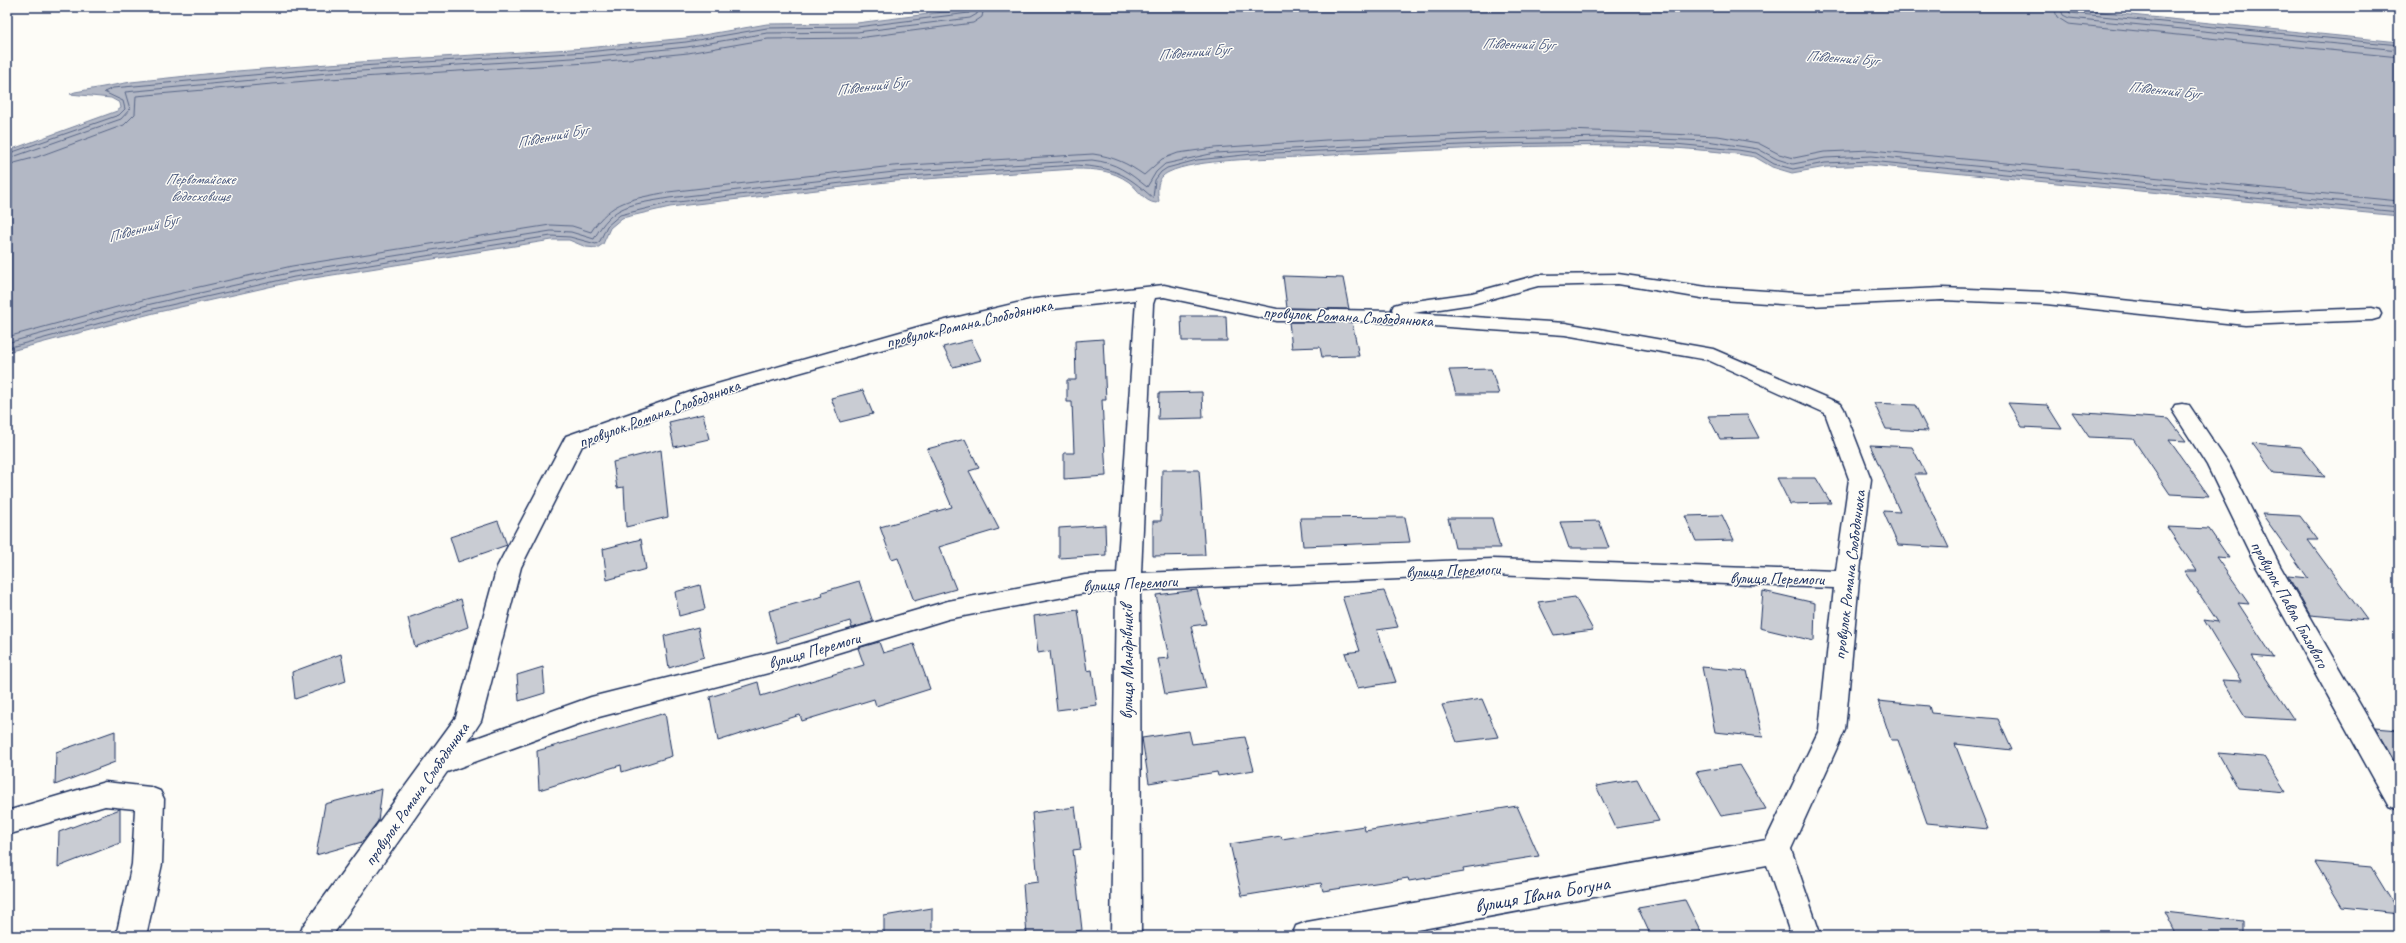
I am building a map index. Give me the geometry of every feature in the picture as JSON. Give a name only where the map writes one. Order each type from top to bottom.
[{"type":"street","points":[[1362,316],[1473,298],[1538,281],[1618,279],[1707,293],[1810,300],[1942,294],[2046,298],[2245,319],[2372,314]]},
{"type":"street","name":"провулок Романа Слободянюка","points":[[314,936],[468,721],[509,567],[574,441],[703,394],[932,329],[1034,305],[1164,291],[1277,315],[1362,316],[1565,329],[1713,355],[1834,409],[1860,479],[1847,580],[1832,730],[1776,849]]},
{"type":"street","name":"вулиця Мандрівників","points":[[1126,936],[1128,583],[1144,304],[1147,293]]},
{"type":"street","name":"провулок Павла Глазового","points":[[2182,410],[2218,466],[2268,566],[2399,798]]},
{"type":"street","name":"вулиця Перемоги","points":[[438,764],[591,708],[795,656],[948,610],[1085,584],[1493,567],[1692,576],[1847,580]]},
{"type":"street","points":[[7,823],[105,794],[150,799],[147,864],[131,936]]},
{"type":"street","points":[[1776,849],[1806,936]]},
{"type":"street","name":"вулиця Івана Богуна","points":[[1307,936],[1761,854],[1776,849]]},
{"type":"water","name":"Первомайське водосховище","points":[[984,7],[2051,7],[2399,42],[2399,216],[1870,165],[1826,167],[1792,173],[1772,167],[1755,157],[1705,150],[1642,146],[1483,148],[1250,159],[1196,164],[1169,172],[1162,177],[1158,184],[1159,201],[1156,203],[1148,200],[1129,182],[1116,175],[1096,170],[1075,169],[895,181],[670,207],[622,218],[610,228],[603,244],[597,248],[586,247],[569,240],[552,240],[295,281],[154,313],[7,352],[7,151],[117,111],[121,108],[120,103],[111,98],[70,94],[75,92],[131,82],[224,72],[587,48],[686,38],[767,24],[857,23]]},
{"type":"building","points":[[1283,276],[1343,278],[1349,309],[1287,308]]},
{"type":"building","points":[[1181,316],[1226,316],[1227,341],[1182,341]]},
{"type":"building","points":[[1289,322],[1352,322],[1359,356],[1322,357],[1320,347],[1292,348]]},
{"type":"building","points":[[1103,339],[1106,400],[1102,400],[1106,476],[1064,479],[1064,453],[1074,453],[1072,402],[1067,402],[1067,380],[1076,380],[1075,341]]},
{"type":"building","points":[[971,340],[981,360],[953,367],[943,347]]},
{"type":"building","points":[[1491,369],[1499,394],[1456,394],[1449,370]]},
{"type":"building","points":[[863,390],[873,414],[840,422],[831,398]]},
{"type":"building","points":[[1202,392],[1203,418],[1158,419],[1159,393]]},
{"type":"building","points":[[1874,403],[1915,405],[1928,431],[1886,429]]},
{"type":"building","points":[[2008,403],[2047,405],[2062,429],[2022,427]]},
{"type":"building","points":[[2072,412],[2169,419],[2186,441],[2169,440],[2209,496],[2170,494],[2133,439],[2089,437]]},
{"type":"building","points":[[703,414],[709,439],[674,447],[669,422]]},
{"type":"building","points":[[1747,415],[1759,438],[1720,439],[1708,416]]},
{"type":"building","points":[[965,439],[979,468],[969,471],[999,529],[939,547],[956,589],[914,601],[898,558],[892,560],[880,527],[952,507],[927,449]]},
{"type":"building","points":[[2252,443],[2301,447],[2325,477],[2274,473]]},
{"type":"building","points":[[1870,445],[1912,447],[1926,474],[1914,474],[1949,548],[1898,545],[1883,511],[1900,512]]},
{"type":"building","points":[[661,450],[668,517],[626,527],[624,487],[617,488],[613,462]]},
{"type":"building","points":[[1162,470],[1199,470],[1205,555],[1153,556],[1153,521],[1161,521]]},
{"type":"building","points":[[1777,478],[1816,478],[1831,503],[1790,504]]},
{"type":"building","points":[[2262,514],[2300,516],[2318,540],[2308,540],[2367,620],[2310,615],[2288,576],[2308,578]]},
{"type":"building","points":[[1722,515],[1734,540],[1696,541],[1685,516]]},
{"type":"building","points":[[1405,517],[1410,542],[1303,546],[1300,518]]},
{"type":"building","points":[[1448,518],[1492,518],[1500,548],[1455,548]]},
{"type":"building","points":[[498,521],[507,545],[458,562],[450,537]]},
{"type":"building","points":[[1599,521],[1609,548],[1569,548],[1560,522]]},
{"type":"building","points":[[1105,525],[1106,555],[1059,558],[1059,528]]},
{"type":"building","points":[[2167,527],[2209,529],[2229,558],[2216,557],[2249,604],[2238,603],[2274,658],[2252,656],[2294,720],[2245,717],[2222,680],[2241,681],[2204,620],[2218,622],[2184,571],[2197,571]]},
{"type":"building","points":[[641,539],[646,569],[607,580],[603,549]]},
{"type":"building","points":[[859,581],[873,622],[852,628],[850,621],[777,643],[769,611],[823,596],[822,592]]},
{"type":"building","points":[[700,585],[705,609],[679,616],[675,592]]},
{"type":"building","points":[[1197,590],[1206,624],[1191,626],[1206,688],[1165,694],[1158,659],[1169,658],[1156,595]]},
{"type":"building","points":[[1384,591],[1398,627],[1377,630],[1396,682],[1357,688],[1345,653],[1360,651],[1342,596]]},
{"type":"building","points":[[1763,591],[1815,603],[1814,641],[1760,628]]},
{"type":"building","points":[[1575,597],[1593,630],[1554,635],[1538,602]]},
{"type":"building","points":[[461,599],[468,627],[415,647],[408,618]]},
{"type":"building","points":[[1078,610],[1087,671],[1092,670],[1097,705],[1057,710],[1050,651],[1038,653],[1034,616]]},
{"type":"building","points":[[698,627],[704,657],[669,668],[664,636]]},
{"type":"building","points":[[879,642],[883,653],[914,644],[930,689],[876,706],[874,699],[802,721],[800,715],[718,741],[710,697],[758,682],[761,696],[864,665],[858,648]]},
{"type":"building","points":[[341,654],[346,681],[295,699],[292,672]]},
{"type":"building","points":[[543,667],[545,693],[519,701],[517,675]]},
{"type":"building","points":[[1702,667],[1747,671],[1763,737],[1715,732]]},
{"type":"building","points":[[1482,699],[1498,737],[1457,742],[1442,705]]},
{"type":"building","points":[[1878,701],[1929,706],[1931,713],[1998,719],[2012,750],[1955,744],[1988,829],[1927,823],[1898,740],[1891,740]]},
{"type":"building","points":[[665,713],[672,756],[622,772],[621,765],[539,790],[537,751]]},
{"type":"building","points":[[2375,728],[2399,730],[2399,769]]},
{"type":"building","points":[[115,731],[115,762],[55,785],[56,752]]},
{"type":"building","points":[[1189,731],[1192,744],[1245,737],[1254,770],[1218,776],[1217,772],[1149,783],[1142,738]]},
{"type":"building","points":[[2218,753],[2264,757],[2286,792],[2238,788]]},
{"type":"building","points":[[1740,765],[1766,809],[1721,816],[1696,772]]},
{"type":"building","points":[[1637,779],[1659,821],[1616,828],[1596,786]]},
{"type":"building","points":[[382,789],[378,821],[362,842],[316,855],[325,804]]},
{"type":"building","points":[[1517,806],[1539,856],[1463,868],[1464,872],[1409,881],[1408,878],[1323,891],[1321,883],[1242,896],[1230,844],[1281,836],[1282,839],[1364,826],[1365,831]]},
{"type":"building","points":[[1075,807],[1081,849],[1073,850],[1082,930],[1042,936],[1027,936],[1023,884],[1038,882],[1032,813]]},
{"type":"building","points":[[120,809],[120,843],[58,867],[59,832]]},
{"type":"building","points":[[2315,862],[2371,867],[2399,913],[2342,907]]},
{"type":"building","points":[[1685,900],[1703,936],[1651,936],[1638,908]]},
{"type":"building","points":[[932,908],[932,936],[884,936],[884,916]]},
{"type":"building","points":[[2165,912],[2243,921],[2243,936],[2177,936]]},
{"type":"water label","name":"Південний Буг","points":[[1518,44]]},
{"type":"water label","name":"Південний Буг","points":[[1194,52]]},
{"type":"water label","name":"Південний Буг","points":[[1842,58]]},
{"type":"water label","name":"Південний Буг","points":[[872,86]]},
{"type":"water label","name":"Південний Буг","points":[[2164,90]]},
{"type":"water label","name":"Південний Буг","points":[[552,136]]},
{"type":"water label","name":"Південний Буг","points":[[143,228]]}]
